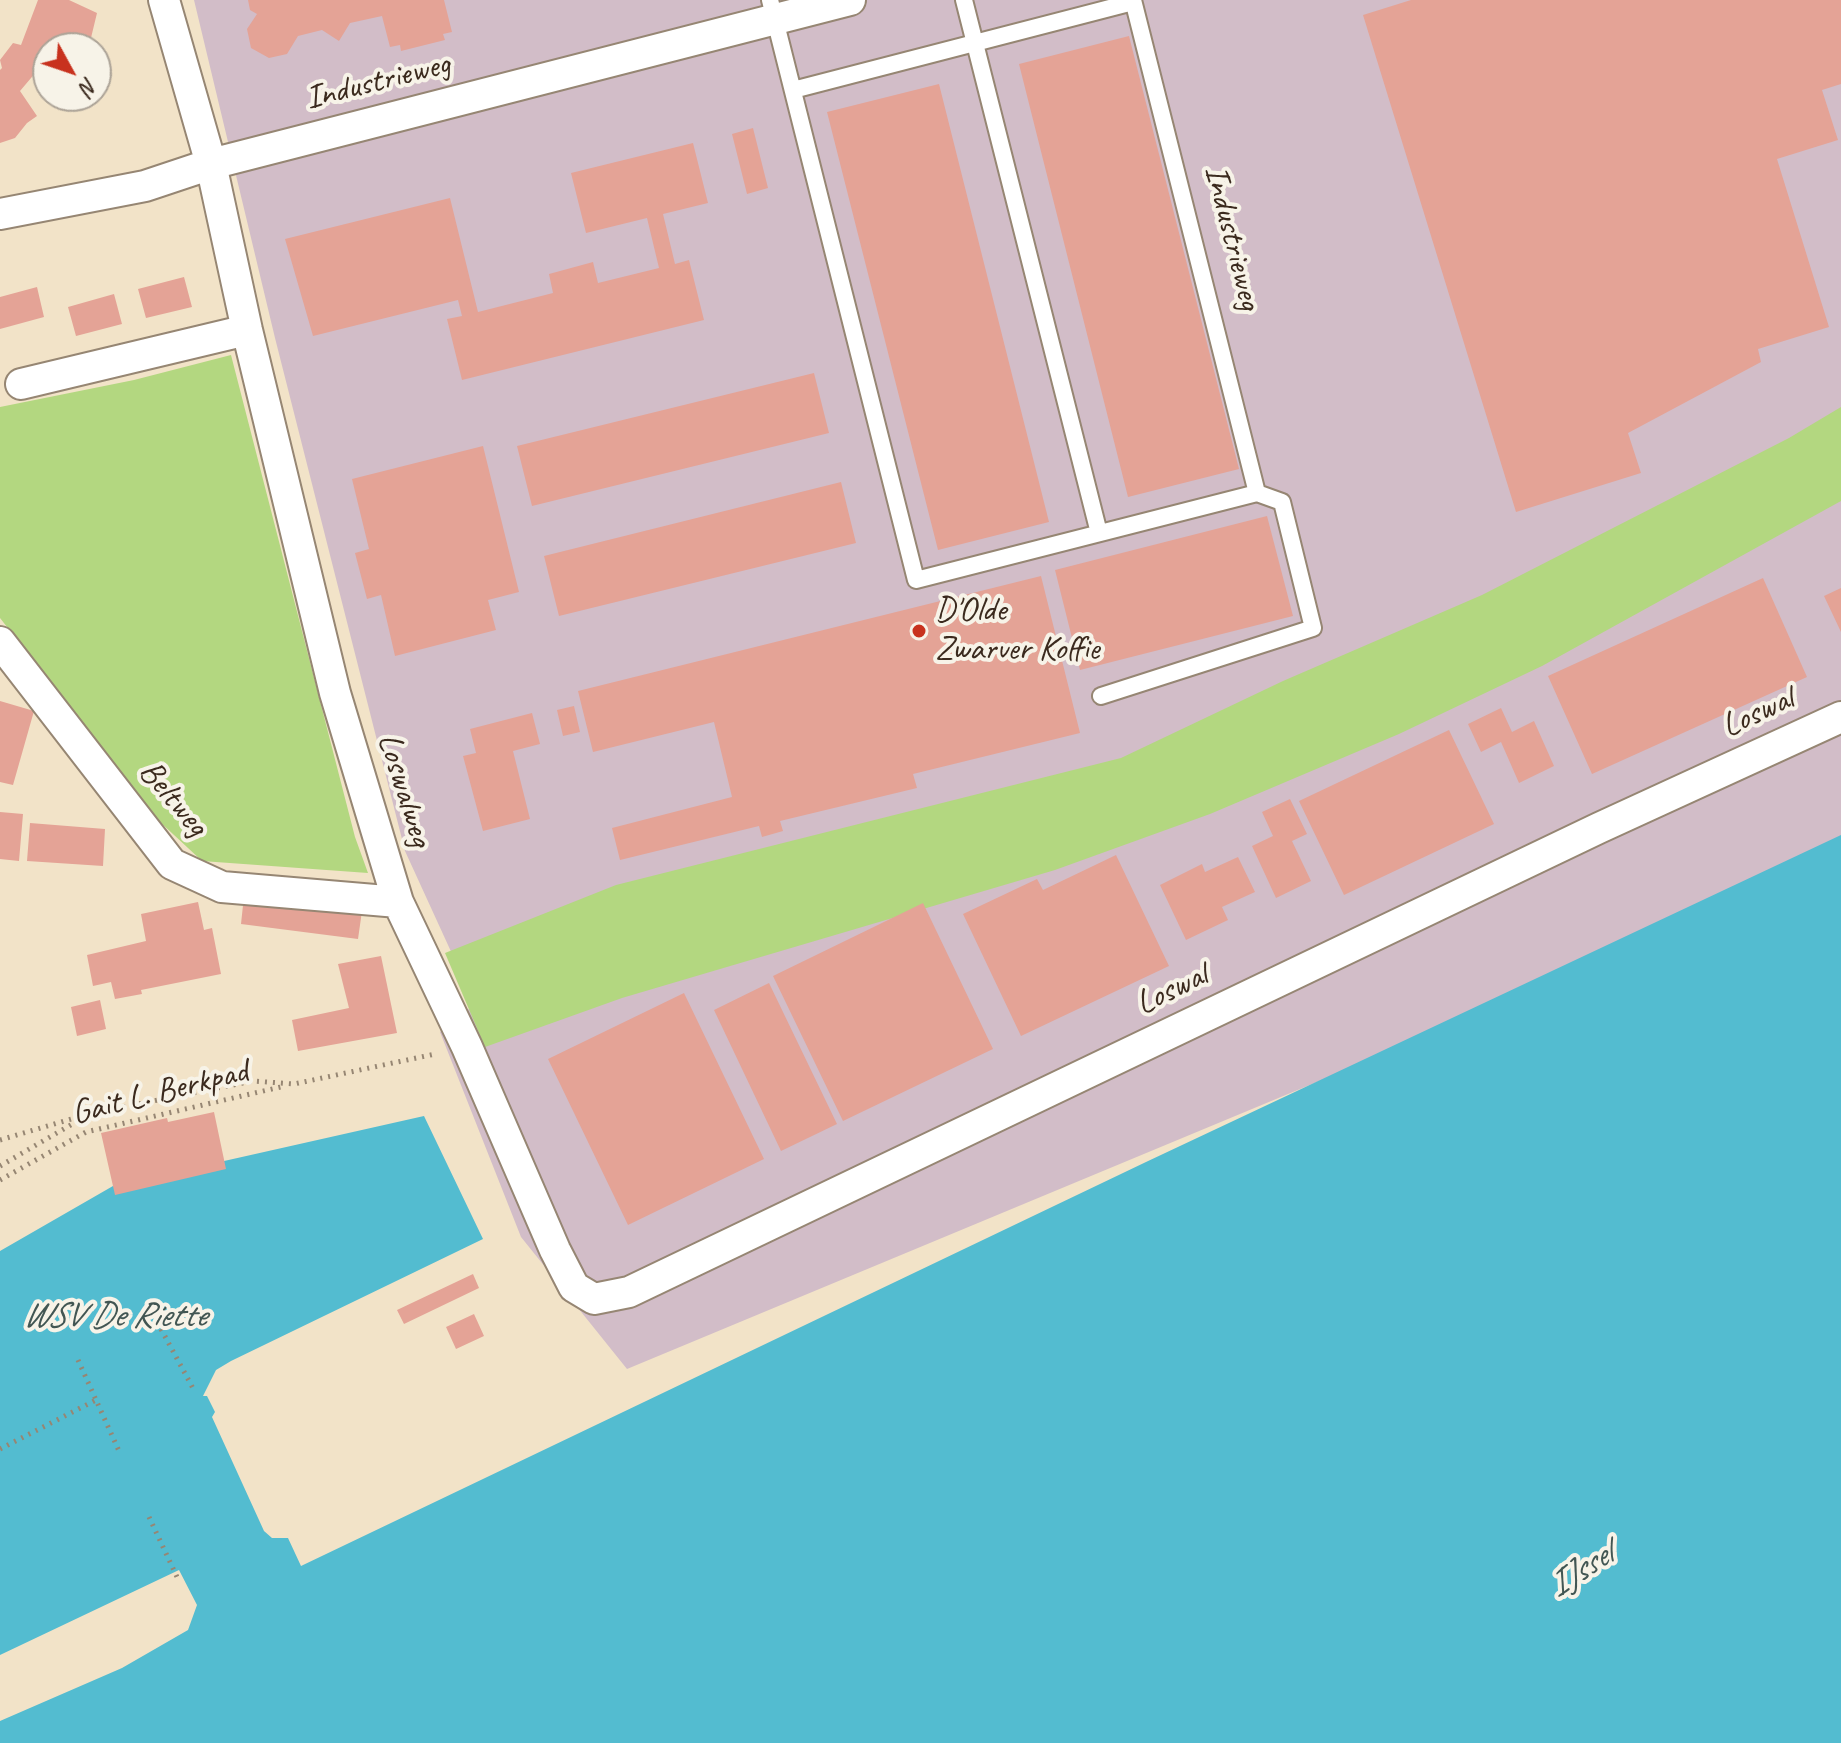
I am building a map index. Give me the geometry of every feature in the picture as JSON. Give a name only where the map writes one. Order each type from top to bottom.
[{"type":"street","name":"Loswalweg","points":[[164,0],[211,164],[247,330],[335,693],[398,902],[467,1047],[555,1250]]},
{"type":"street","name":"Industrieweg","points":[[0,214],[145,186],[211,164],[772,10],[850,0]]},
{"type":"street","points":[[21,384],[247,330]]},
{"type":"street","name":"Beltweg","points":[[0,642],[172,864],[222,887],[398,902]]},
{"type":"street","name":"Loswal","points":[[555,1250],[574,1287],[594,1299],[629,1292],[1584,835],[1841,717]]},
{"type":"lane","points":[[964,0],[1099,533]]},
{"type":"lane","name":"Industrieweg","points":[[793,90],[1133,1],[1257,493]]},
{"type":"lane","points":[[772,10],[916,580],[1257,493],[1282,502],[1313,628],[1101,696]]},
{"type":"path","name":"Gait L. Berkpad","points":[[0,1180],[86,1132],[467,1047]]},
{"type":"path","points":[[0,1140],[88,1114],[253,1081],[294,1084]]},
{"type":"path","points":[[0,1166],[88,1114]]},
{"type":"path","points":[[161,1329],[195,1392]]},
{"type":"path","points":[[78,1360],[119,1451]]},
{"type":"path","points":[[0,1449],[96,1400]]},
{"type":"path","points":[[149,1517],[177,1577]]},
{"type":"shaded area","points":[[194,0],[1841,0],[1841,864],[627,1369],[521,1237],[440,1032],[475,1004],[405,851],[275,338]]},
{"type":"green space","points":[[231,355],[355,837],[368,873],[202,861],[160,822],[0,618],[0,407],[134,380]]},
{"type":"green space","points":[[1841,407],[1841,501],[1542,666],[1399,734],[1210,814],[1055,870],[622,998],[485,1047],[445,953],[616,885],[1121,758],[1283,681],[1482,595],[1789,438]]},
{"type":"water","points":[[1841,835],[1841,1743],[0,1743],[0,1721],[122,1668],[188,1630],[197,1605],[179,1570],[0,1655],[0,1251],[113,1186],[424,1116],[483,1239],[231,1361],[216,1370],[203,1396],[207,1396],[215,1412],[212,1417],[264,1531],[272,1538],[288,1538],[301,1566],[1146,1162]]},
{"type":"building","points":[[38,0],[69,0],[97,13],[92,32],[32,32],[32,77],[20,91],[37,116],[15,138],[0,143],[0,60],[13,43],[21,45]]},
{"type":"building","points":[[248,0],[444,0],[452,32],[443,34],[445,40],[401,51],[400,45],[390,47],[382,16],[350,23],[339,41],[322,30],[298,36],[287,54],[269,58],[251,48],[247,29],[257,14],[250,10]]},
{"type":"building","points":[[1411,0],[1841,0],[1841,84],[1822,90],[1838,140],[1777,159],[1829,327],[1758,349],[1761,362],[1628,433],[1641,473],[1516,512],[1363,15]]},
{"type":"building","points":[[1129,36],[1239,469],[1128,497],[1019,64]]},
{"type":"building","points":[[939,84],[1049,522],[938,550],[827,112]]},
{"type":"building","points":[[753,128],[768,188],[747,194],[732,134]]},
{"type":"building","points":[[693,143],[708,203],[663,214],[675,264],[689,260],[704,320],[462,380],[447,319],[462,316],[458,300],[313,336],[285,239],[450,198],[478,312],[553,293],[549,274],[593,262],[598,283],[659,268],[647,218],[586,233],[571,173]]},
{"type":"building","points":[[184,277],[192,307],[146,318],[138,289]]},
{"type":"building","points":[[37,287],[44,317],[0,329],[0,297]]},
{"type":"building","points":[[114,294],[122,324],[76,336],[68,307]]},
{"type":"building","points":[[814,373],[829,433],[532,506],[517,446]]},
{"type":"building","points":[[483,446],[519,592],[488,600],[496,630],[395,656],[381,595],[367,599],[355,553],[369,549],[352,479]]},
{"type":"building","points":[[841,482],[856,543],[559,616],[544,556]]},
{"type":"building","points":[[1267,516],[1293,616],[1080,670],[1055,570]]},
{"type":"building","points":[[1041,576],[1080,733],[913,774],[917,788],[780,821],[783,831],[762,837],[759,826],[620,860],[612,828],[732,797],[714,722],[593,752],[578,691]]},
{"type":"building","points":[[1763,578],[1807,677],[1592,774],[1548,676]]},
{"type":"building","points":[[1841,588],[1841,632],[1824,596]]},
{"type":"building","points":[[0,701],[34,711],[13,785],[0,782]]},
{"type":"building","points":[[574,706],[580,732],[563,736],[557,710]]},
{"type":"building","points":[[1501,708],[1512,732],[1534,721],[1554,766],[1519,783],[1501,742],[1481,752],[1468,724]]},
{"type":"building","points":[[532,713],[540,744],[513,751],[530,819],[483,831],[463,756],[476,753],[470,729]]},
{"type":"building","points":[[1449,730],[1494,824],[1344,895],[1299,801]]},
{"type":"building","points":[[1290,799],[1307,834],[1292,841],[1311,881],[1276,898],[1252,846],[1273,836],[1262,812]]},
{"type":"building","points":[[0,812],[23,814],[19,861],[0,859]]},
{"type":"building","points":[[30,823],[105,829],[103,866],[27,861]]},
{"type":"building","points":[[1116,855],[1169,966],[1021,1036],[963,914],[1037,879],[1043,890]]},
{"type":"building","points":[[1238,857],[1255,892],[1222,907],[1228,920],[1186,940],[1160,885],[1202,864],[1205,872]]},
{"type":"building","points":[[244,896],[362,911],[358,939],[241,924]]},
{"type":"building","points":[[198,902],[204,930],[212,928],[221,974],[141,990],[142,994],[115,999],[111,982],[93,986],[87,955],[146,941],[141,914]]},
{"type":"building","points":[[923,903],[993,1049],[843,1121],[773,976]]},
{"type":"building","points":[[381,956],[397,1033],[298,1051],[292,1020],[349,1008],[338,964]]},
{"type":"building","points":[[769,983],[837,1124],[781,1151],[714,1010]]},
{"type":"building","points":[[684,993],[764,1159],[628,1225],[548,1059]]},
{"type":"building","points":[[100,1000],[106,1029],[77,1036],[71,1007]]},
{"type":"building","points":[[214,1112],[226,1169],[115,1195],[101,1133],[167,1118],[168,1122]]},
{"type":"building","points":[[473,1274],[479,1288],[404,1324],[397,1310]]},
{"type":"building","points":[[474,1314],[484,1336],[456,1349],[446,1327]]},
{"type":"place","name":"D'Olde Zwarver Koffie","points":[[919,631]]},
{"type":"water label","name":"WSV De Riette","points":[[114,1317]]},
{"type":"water label","name":"IJssel","points":[[1581,1571]]}]
